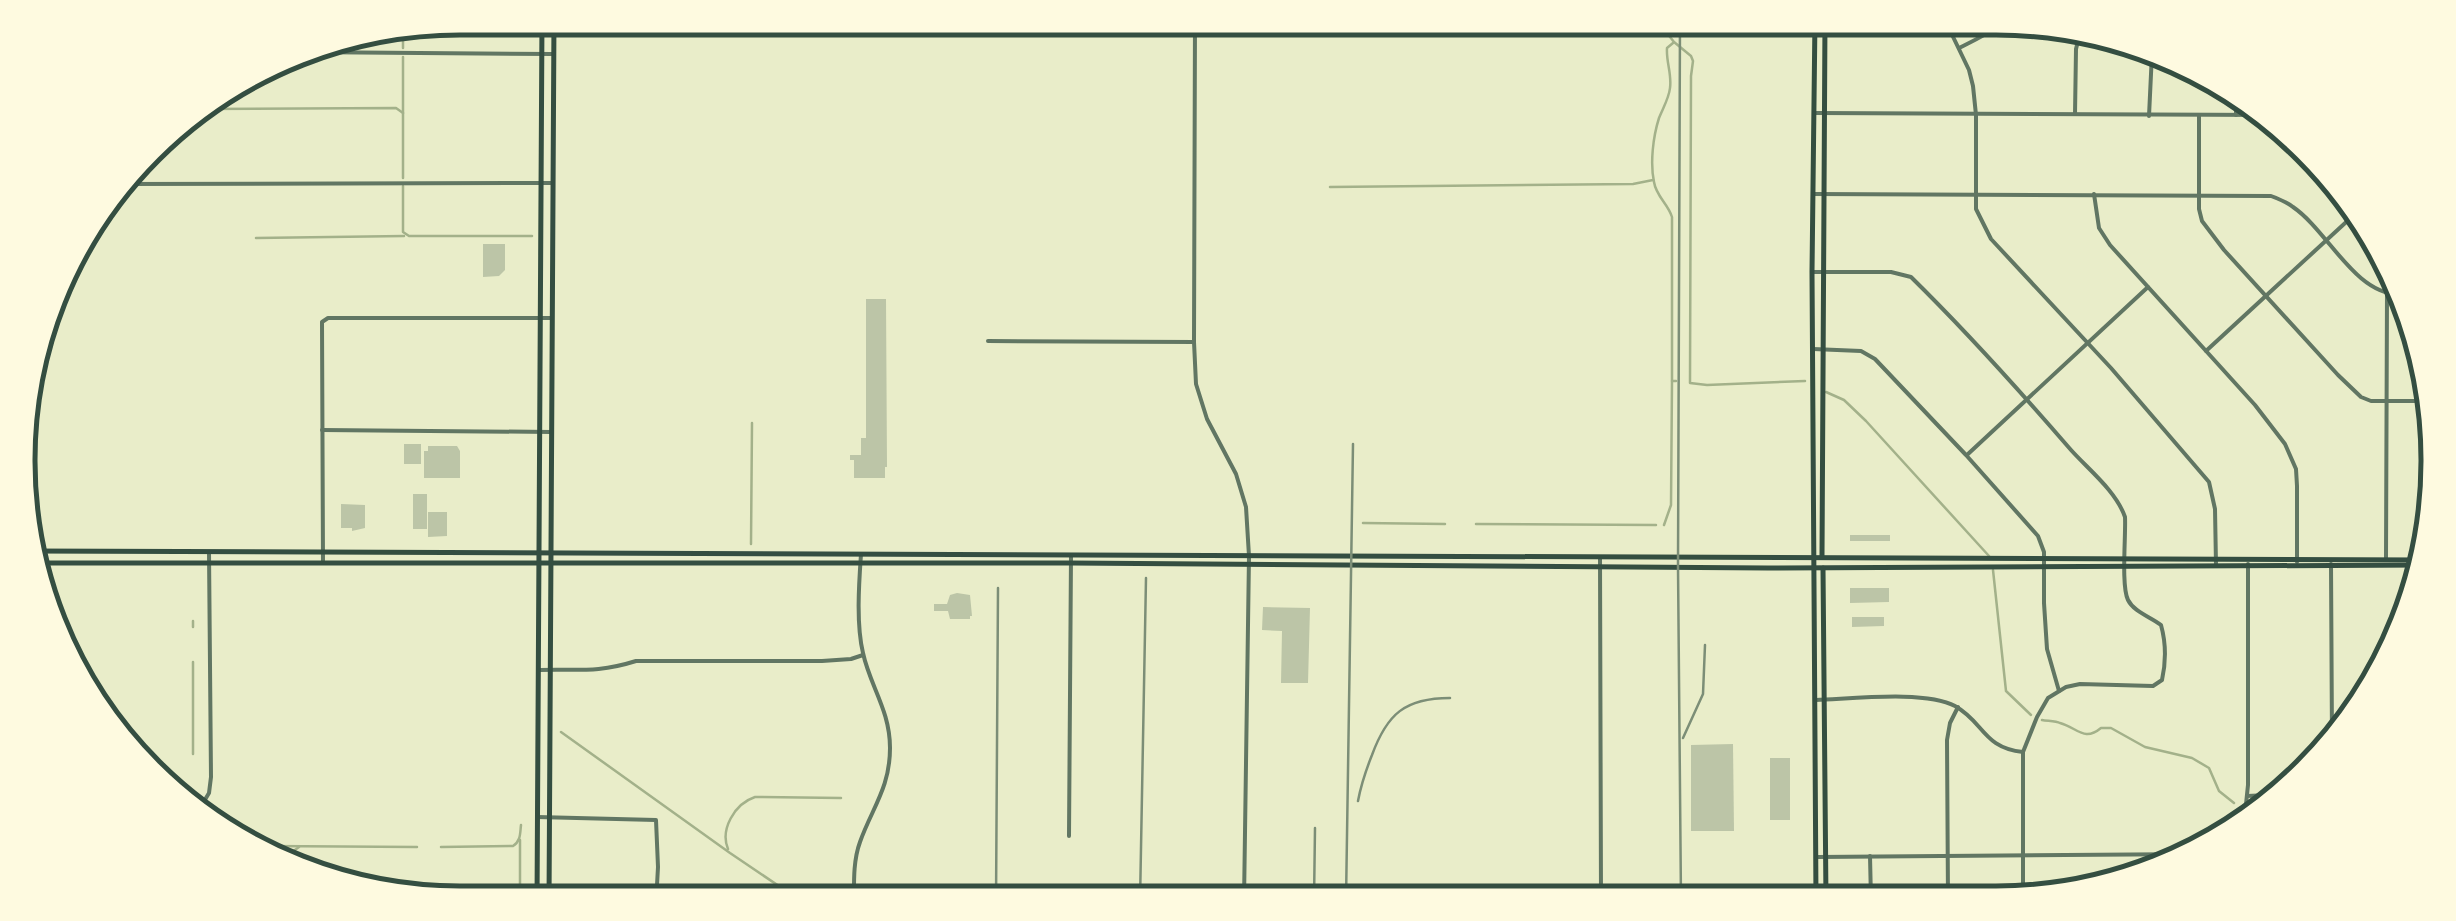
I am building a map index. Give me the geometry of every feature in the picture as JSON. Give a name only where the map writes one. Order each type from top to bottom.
[{"type":"main road","points":[[537,886],[542,35]]},
{"type":"main road","points":[[548,886],[554,35]]},
{"type":"main road","points":[[1815,35],[1812,272],[1816,886]]},
{"type":"main road","points":[[1825,35],[1822,558],[1826,886]]},
{"type":"main road","points":[[542,120],[554,121]]},
{"type":"main road","points":[[541,250],[553,250]]},
{"type":"main road","points":[[45,551],[861,554],[1250,565],[1598,567],[2044,562]]},
{"type":"main road","points":[[404,551],[404,563]]},
{"type":"main road","points":[[47,563],[860,563],[1249,556],[2409,562]]},
{"type":"street","points":[[1195,35],[1196,384],[1207,419],[1236,474],[1246,507],[1250,565],[1244,886]]},
{"type":"street","points":[[1952,35],[1970,76],[1976,115],[1976,208],[1991,239],[2209,482],[2215,509],[2216,562]]},
{"type":"street","points":[[1959,48],[1983,35]]},
{"type":"street","points":[[2075,115],[2079,43]]},
{"type":"street","points":[[340,52],[554,54]]},
{"type":"street","points":[[2149,116],[2151,65]]},
{"type":"street","points":[[2236,110],[2236,115]]},
{"type":"street","points":[[1814,114],[2244,115]]},
{"type":"street","points":[[2199,116],[2202,221],[2224,250],[2361,397],[2371,401],[2417,402]]},
{"type":"street","points":[[138,184],[553,183]]},
{"type":"street","points":[[1813,194],[2199,194],[2271,196],[2291,205],[2366,283],[2387,294],[2386,562]]},
{"type":"street","points":[[2094,194],[2099,228],[2110,245],[2285,444],[2296,469],[2298,486],[2297,562]]},
{"type":"street","points":[[2206,351],[2347,221]]},
{"type":"street","points":[[1812,272],[1891,272],[1911,277],[2106,487],[2125,517],[2128,601],[2161,625],[2165,667],[2162,680],[2153,686],[2080,684],[2048,698],[2023,752],[2023,885]]},
{"type":"street","points":[[1966,455],[2148,287]]},
{"type":"street","points":[[323,563],[322,322],[328,318],[552,318]]},
{"type":"street","points":[[988,341],[1194,342]]},
{"type":"street","points":[[1813,349],[1861,351],[1875,358],[2038,536],[2044,562],[2047,649],[2059,691]]},
{"type":"street","points":[[322,430],[552,432]]},
{"type":"street","points":[[205,800],[211,777],[209,552]]},
{"type":"street","points":[[854,886],[858,845],[881,798],[890,749],[884,710],[860,637],[861,554]]},
{"type":"street","points":[[1600,557],[1601,886]]},
{"type":"street","points":[[1068,836],[1071,559]]},
{"type":"street","points":[[2245,805],[2248,562]]},
{"type":"street","points":[[2331,562],[2332,721]]},
{"type":"street","points":[[540,670],[593,671],[636,661],[822,661],[863,655]]},
{"type":"street","points":[[1816,700],[1934,699],[1958,707],[1994,742],[2023,752]]},
{"type":"street","points":[[1948,886],[1948,730],[1958,707]]},
{"type":"street","points":[[2247,796],[2258,795]]},
{"type":"street","points":[[537,816],[656,820],[656,886]]},
{"type":"street","points":[[1815,857],[2158,854]]},
{"type":"street","points":[[1870,856],[1870,886]]},
{"type":"building","points":[[483,244],[505,244],[505,270],[499,276],[483,277]]},
{"type":"building","points":[[866,299],[886,299],[885,478],[854,478],[854,460],[850,460],[850,455],[861,455],[861,438],[866,438]]},
{"type":"building","points":[[404,444],[421,444],[421,464],[404,464]]},
{"type":"building","points":[[428,446],[457,446],[460,478],[424,478],[424,451],[428,451]]},
{"type":"building","points":[[413,494],[427,494],[427,529],[413,529]]},
{"type":"building","points":[[341,504],[365,505],[365,528],[341,528]]},
{"type":"building","points":[[428,512],[447,512],[447,536],[428,537]]},
{"type":"building","points":[[1850,535],[1890,535],[1890,541],[1850,541]]},
{"type":"building","points":[[1850,588],[1889,588],[1889,602],[1850,603]]},
{"type":"building","points":[[950,595],[970,595],[970,619],[950,619],[948,611],[934,611],[934,604],[947,604]]},
{"type":"building","points":[[1263,607],[1310,608],[1308,683],[1281,683],[1282,631],[1262,630]]},
{"type":"building","points":[[1852,617],[1884,617],[1884,626],[1852,627]]},
{"type":"building","points":[[1733,744],[1734,831],[1691,831],[1691,745]]},
{"type":"building","points":[[1770,758],[1790,758],[1790,820],[1770,820]]},
{"type":"waterway","points":[[1668,35],[1693,61],[1690,383],[1805,381]]},
{"type":"waterway","points":[[403,39],[403,48]]},
{"type":"waterway","points":[[1672,381],[1672,217],[1655,187],[1652,158],[1657,125],[1669,92],[1667,48],[1673,43]]},
{"type":"waterway","points":[[403,57],[403,178]]},
{"type":"waterway","points":[[221,109],[396,108],[403,113]]},
{"type":"waterway","points":[[1330,187],[1633,184],[1653,180]]},
{"type":"waterway","points":[[403,186],[403,232],[409,236],[532,236]]},
{"type":"waterway","points":[[256,238],[404,236]]},
{"type":"waterway","points":[[1664,525],[1671,505],[1672,381],[1676,381]]},
{"type":"waterway","points":[[1826,392],[1844,400],[1866,421],[1989,556]]},
{"type":"waterway","points":[[751,544],[752,423]]},
{"type":"waterway","points":[[1363,523],[1445,524]]},
{"type":"waterway","points":[[1476,524],[1656,525]]},
{"type":"waterway","points":[[1993,570],[2006,691],[2031,715]]},
{"type":"waterway","points":[[193,621],[193,627]]},
{"type":"waterway","points":[[193,662],[193,754]]},
{"type":"waterway","points":[[2042,720],[2058,722],[2085,734],[2111,728],[2145,747],[2192,758],[2209,768],[2219,791],[2234,803]]},
{"type":"waterway","points":[[561,732],[779,886]]},
{"type":"waterway","points":[[728,849],[727,826],[747,800],[841,798]]},
{"type":"waterway","points":[[441,847],[513,846],[519,839],[521,825]]},
{"type":"waterway","points":[[520,840],[520,884]]},
{"type":"waterway","points":[[281,846],[417,847]]},
{"type":"waterway","points":[[293,852],[299,847]]},
{"type":"railway","points":[[1680,35],[1681,886]]},
{"type":"railway","points":[[1346,886],[1353,444]]},
{"type":"railway","points":[[1140,886],[1146,578]]},
{"type":"railway","points":[[996,886],[998,588]]},
{"type":"railway","points":[[1683,738],[1703,694],[1705,645]]},
{"type":"railway","points":[[1358,801],[1372,755],[1391,719],[1421,701],[1450,698]]},
{"type":"railway","points":[[1314,886],[1315,828]]}]
